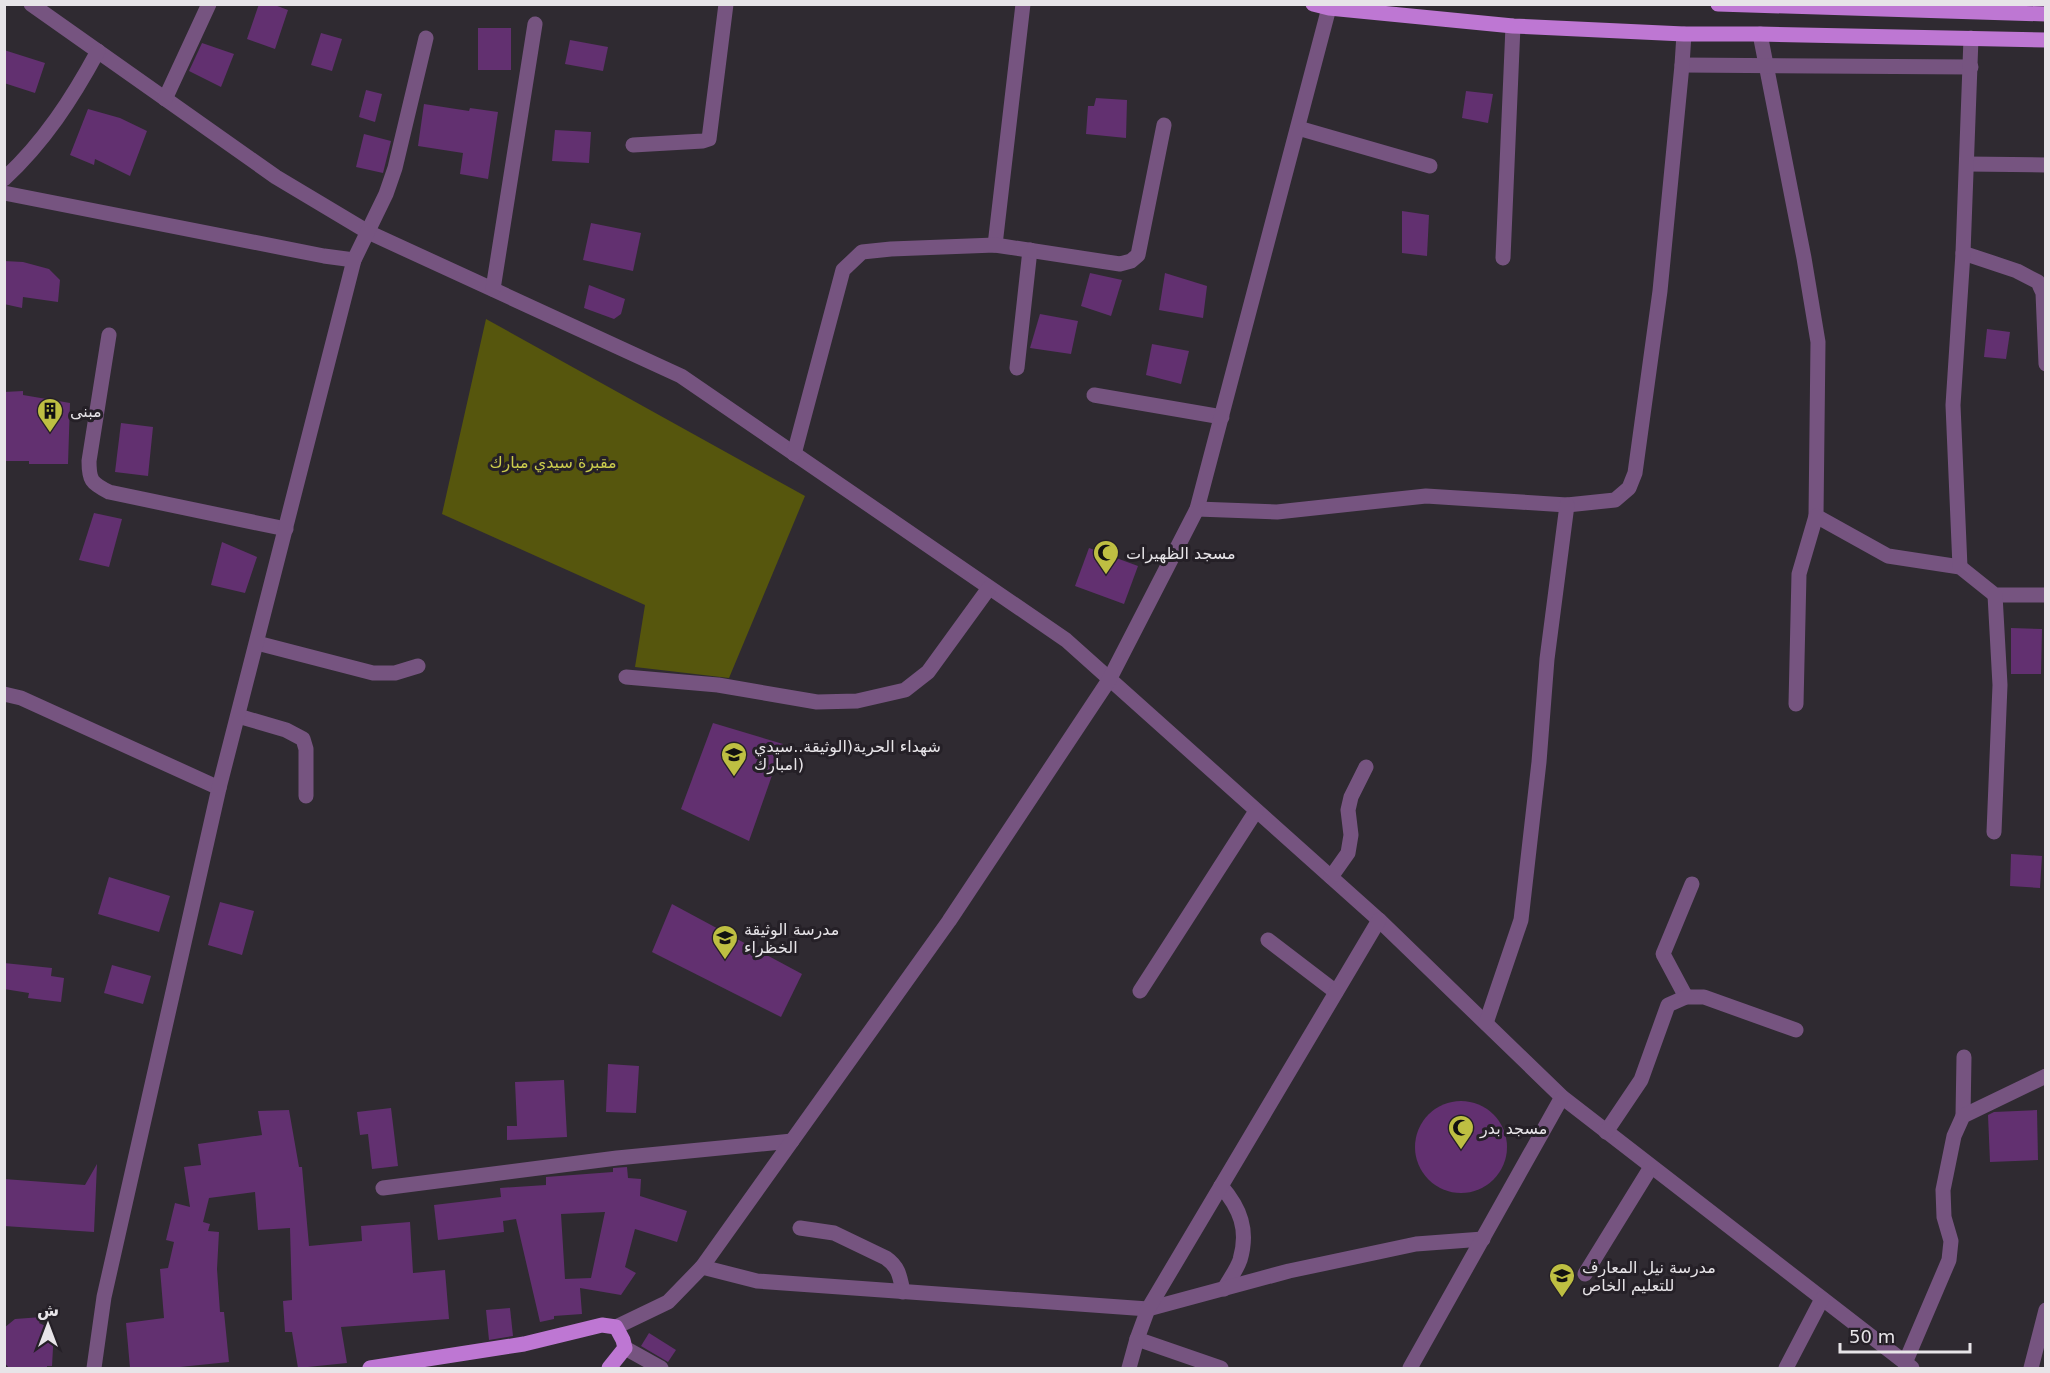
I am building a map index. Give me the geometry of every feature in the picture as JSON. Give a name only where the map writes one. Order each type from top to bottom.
[{"type":"main road","points":[[1313,4],[1513,26],[1684,34],[2046,40]]},
{"type":"main road","points":[[1718,4],[1893,7],[2046,14]]},
{"type":"main road","points":[[370,1368],[524,1344],[602,1325],[616,1327],[625,1348],[609,1368]]},
{"type":"street","points":[[32,4],[276,177],[368,232],[681,376],[1066,640],[1379,920],[1562,1097],[1909,1366],[1949,1260],[1951,1241],[1944,1217],[1943,1190],[1954,1136],[1963,1116],[1965,1057]]},
{"type":"street","points":[[165,99],[209,4]]},
{"type":"street","points":[[633,145],[708,139],[726,4]]},
{"type":"street","points":[[996,245],[1023,4]]},
{"type":"street","points":[[616,1327],[668,1302],[702,1267],[948,921],[1109,680],[1197,509],[1330,6]]},
{"type":"street","points":[[493,289],[535,24]]},
{"type":"street","points":[[1503,258],[1513,26]]},
{"type":"street","points":[[1197,509],[1277,512],[1426,496],[1568,505],[1615,500],[1629,488],[1635,473],[1659,291],[1684,34]]},
{"type":"street","points":[[1760,34],[1818,342],[1816,516],[1799,574],[1796,704]]},
{"type":"street","points":[[94,1368],[104,1297],[219,788],[354,260],[387,194],[426,38]]},
{"type":"street","points":[[1960,567],[1953,405],[1963,253],[1971,38]]},
{"type":"street","points":[[4,179],[43,139],[75,94],[98,51]]},
{"type":"street","points":[[1682,65],[1971,67]]},
{"type":"street","points":[[794,454],[843,270],[862,252],[996,245],[1120,264],[1131,261],[1138,255],[1164,125]]},
{"type":"street","points":[[1298,128],[1430,166]]},
{"type":"street","points":[[1967,164],[2046,165]]},
{"type":"street","points":[[4,194],[354,260]]},
{"type":"street","points":[[1017,368],[1030,250]]},
{"type":"street","points":[[1963,253],[2017,271],[2038,282],[2043,293],[2046,364]]},
{"type":"street","points":[[109,335],[89,461],[89,474],[94,484],[108,492],[286,529]]},
{"type":"street","points":[[1094,395],[1222,417]]},
{"type":"street","points":[[1486,1023],[1521,920],[1538,773],[1546,659],[1568,505]]},
{"type":"street","points":[[1816,516],[1888,556],[1960,567],[1995,595],[2046,595]]},
{"type":"street","points":[[626,677],[718,685],[817,702],[857,701],[905,690],[928,672],[989,588]]},
{"type":"street","points":[[1994,832],[2000,685],[1995,595]]},
{"type":"street","points":[[256,643],[373,673],[395,673],[418,666]]},
{"type":"street","points":[[4,694],[21,698],[219,788]]},
{"type":"street","points":[[238,716],[286,730],[303,739],[306,748],[306,796]]},
{"type":"street","points":[[1331,878],[1348,853],[1351,835],[1349,804],[1366,767]]},
{"type":"street","points":[[1140,991],[1256,811]]},
{"type":"street","points":[[1686,997],[1663,954],[1692,884]]},
{"type":"street","points":[[1130,1368],[1148,1309],[1379,920]]},
{"type":"street","points":[[1268,939],[1336,992]]},
{"type":"street","points":[[1606,1132],[1641,1080],[1668,1005],[1686,997],[1704,997],[1796,1029]]},
{"type":"street","points":[[1963,1116],[2046,1076]]},
{"type":"street","points":[[1410,1368],[1562,1097]]},
{"type":"street","points":[[383,1188],[618,1158],[792,1141]]},
{"type":"street","points":[[1585,1274],[1651,1167]]},
{"type":"street","points":[[1221,1186],[1235,1203],[1244,1228],[1240,1260],[1224,1288]]},
{"type":"street","points":[[800,1228],[834,1233],[886,1258],[894,1263],[900,1273],[903,1292]]},
{"type":"street","points":[[702,1267],[757,1281],[1148,1309],[1289,1271],[1416,1244],[1483,1239]]},
{"type":"street","points":[[1786,1368],[1822,1299]]},
{"type":"street","points":[[2031,1368],[2046,1310]]},
{"type":"street","points":[[1137,1339],[1221,1368]]},
{"type":"street","points":[[625,1348],[661,1368]]},
{"type":"green space","name":"مقبرة سيدي مبارك","points":[[486,319],[805,496],[729,678],[635,667],[645,605],[442,514]]},
{"type":"building","points":[[259,4],[272,4],[288,10],[275,49],[247,39]]},
{"type":"building","points":[[478,28],[511,28],[511,70],[478,70]]},
{"type":"building","points":[[321,33],[342,39],[332,71],[311,65]]},
{"type":"building","points":[[570,40],[608,47],[603,71],[565,64]]},
{"type":"building","points":[[202,43],[234,54],[221,87],[189,71]]},
{"type":"building","points":[[4,50],[45,63],[35,93],[4,83]]},
{"type":"building","points":[[366,90],[382,94],[375,122],[359,117]]},
{"type":"building","points":[[1466,91],[1493,94],[1488,123],[1462,118]]},
{"type":"building","points":[[1096,98],[1127,100],[1126,138],[1086,134],[1088,106],[1094,106]]},
{"type":"building","points":[[424,104],[469,111],[470,108],[498,112],[488,179],[460,174],[463,153],[418,146]]},
{"type":"building","points":[[88,109],[120,118],[147,131],[130,176],[95,159],[94,165],[70,155]]},
{"type":"building","points":[[555,130],[591,132],[589,163],[552,161]]},
{"type":"building","points":[[364,134],[391,141],[383,173],[356,167]]},
{"type":"building","points":[[1402,211],[1429,215],[1427,256],[1402,253]]},
{"type":"building","points":[[591,223],[641,233],[633,271],[583,260]]},
{"type":"building","points":[[4,261],[23,262],[49,269],[60,280],[58,302],[23,297],[22,308],[4,304]]},
{"type":"building","points":[[1090,273],[1122,280],[1111,316],[1081,306]]},
{"type":"building","points":[[1165,273],[1207,286],[1203,318],[1159,310]]},
{"type":"building","points":[[589,285],[625,299],[621,314],[614,319],[584,308]]},
{"type":"building","points":[[1040,314],[1078,321],[1071,354],[1030,348]]},
{"type":"building","points":[[1987,329],[2010,332],[2006,359],[1984,357]]},
{"type":"building","points":[[1152,344],[1189,351],[1181,384],[1146,375]]},
{"type":"building","points":[[23,391],[23,395],[70,403],[68,464],[29,464],[29,461],[4,461],[4,392]]},
{"type":"building","name":"مبنى","points":[[121,423],[153,427],[148,476],[115,472]]},
{"type":"building","points":[[94,513],[122,519],[109,567],[79,560]]},
{"type":"building","points":[[222,542],[257,557],[245,593],[211,585]]},
{"type":"building","name":"مسجد الظهيرات","points":[[1089,548],[1138,566],[1124,604],[1075,586]]},
{"type":"building","points":[[2011,628],[2042,629],[2041,674],[2011,674]]},
{"type":"building","points":[[713,723],[783,744],[749,841],[681,809]]},
{"type":"building","points":[[2011,854],[2042,856],[2040,888],[2010,886]]},
{"type":"building","points":[[109,877],[170,896],[159,932],[98,914]]},
{"type":"building","points":[[220,902],[254,911],[242,955],[208,945]]},
{"type":"building","points":[[672,904],[802,974],[781,1017],[652,952]]},
{"type":"building","points":[[4,963],[52,968],[51,976],[64,978],[61,1002],[28,998],[29,993],[4,989]]},
{"type":"building","points":[[112,965],[151,976],[143,1004],[104,993]]},
{"type":"building","points":[[608,1064],[639,1066],[636,1113],[606,1112]]},
{"type":"building","points":[[564,1080],[567,1137],[507,1140],[507,1126],[517,1126],[515,1082]]},
{"type":"building","name":"مسجد بدر","points":[[1461,1101],[1478,1105],[1493,1115],[1503,1130],[1507,1147],[1503,1164],[1493,1179],[1478,1189],[1461,1193],[1444,1189],[1429,1179],[1419,1164],[1415,1147],[1419,1130],[1429,1115],[1444,1105]]},
{"type":"building","points":[[391,1108],[398,1166],[372,1169],[368,1134],[360,1135],[357,1112]]},
{"type":"building","points":[[289,1110],[299,1167],[302,1167],[309,1246],[362,1241],[361,1226],[410,1222],[413,1273],[445,1270],[449,1319],[341,1327],[347,1363],[298,1368],[292,1332],[285,1332],[283,1301],[292,1300],[290,1228],[258,1230],[255,1192],[209,1198],[203,1222],[210,1224],[208,1231],[219,1232],[217,1269],[220,1312],[224,1312],[229,1362],[170,1368],[130,1368],[126,1323],[164,1318],[160,1269],[168,1268],[174,1242],[166,1240],[175,1203],[190,1207],[184,1167],[201,1165],[198,1144],[262,1135],[258,1111]]},
{"type":"building","points":[[2037,1110],[2038,1160],[1990,1162],[1988,1115],[1994,1112]]},
{"type":"building","points":[[97,1164],[94,1232],[4,1226],[4,1179],[85,1185]]},
{"type":"building","points":[[627,1167],[628,1178],[641,1179],[640,1196],[687,1211],[677,1242],[635,1229],[625,1267],[636,1273],[621,1295],[580,1288],[582,1314],[554,1316],[554,1319],[540,1322],[516,1219],[503,1221],[504,1232],[438,1240],[434,1205],[501,1197],[500,1188],[546,1185],[546,1177],[613,1172],[613,1168]],"holes":[[[605,1212],[591,1278],[565,1279],[561,1214]]]},
{"type":"building","points":[[510,1308],[513,1336],[489,1340],[486,1310]]},
{"type":"building","points":[[42,1317],[39,1323],[54,1330],[52,1366],[9,1368],[4,1362],[4,1328],[15,1319]]},
{"type":"building","points":[[649,1333],[676,1350],[668,1362],[641,1346]]},
{"type":"place","name":"مبنى","points":[[50,434]]},
{"type":"place","name":"مسجد الظهيرات","points":[[1106,576]]},
{"type":"place","name":"شهداء الحرية(الوثيقة..سيدي امبارك)","points":[[734,778]]},
{"type":"place","name":"مدرسة الوثيقة الخظراء","points":[[725,961]]},
{"type":"place","name":"مسجد بدر","points":[[1461,1151]]},
{"type":"place","name":"مدرسة نيل المعارف للتعليم الخاص","points":[[1562,1299]]}]
